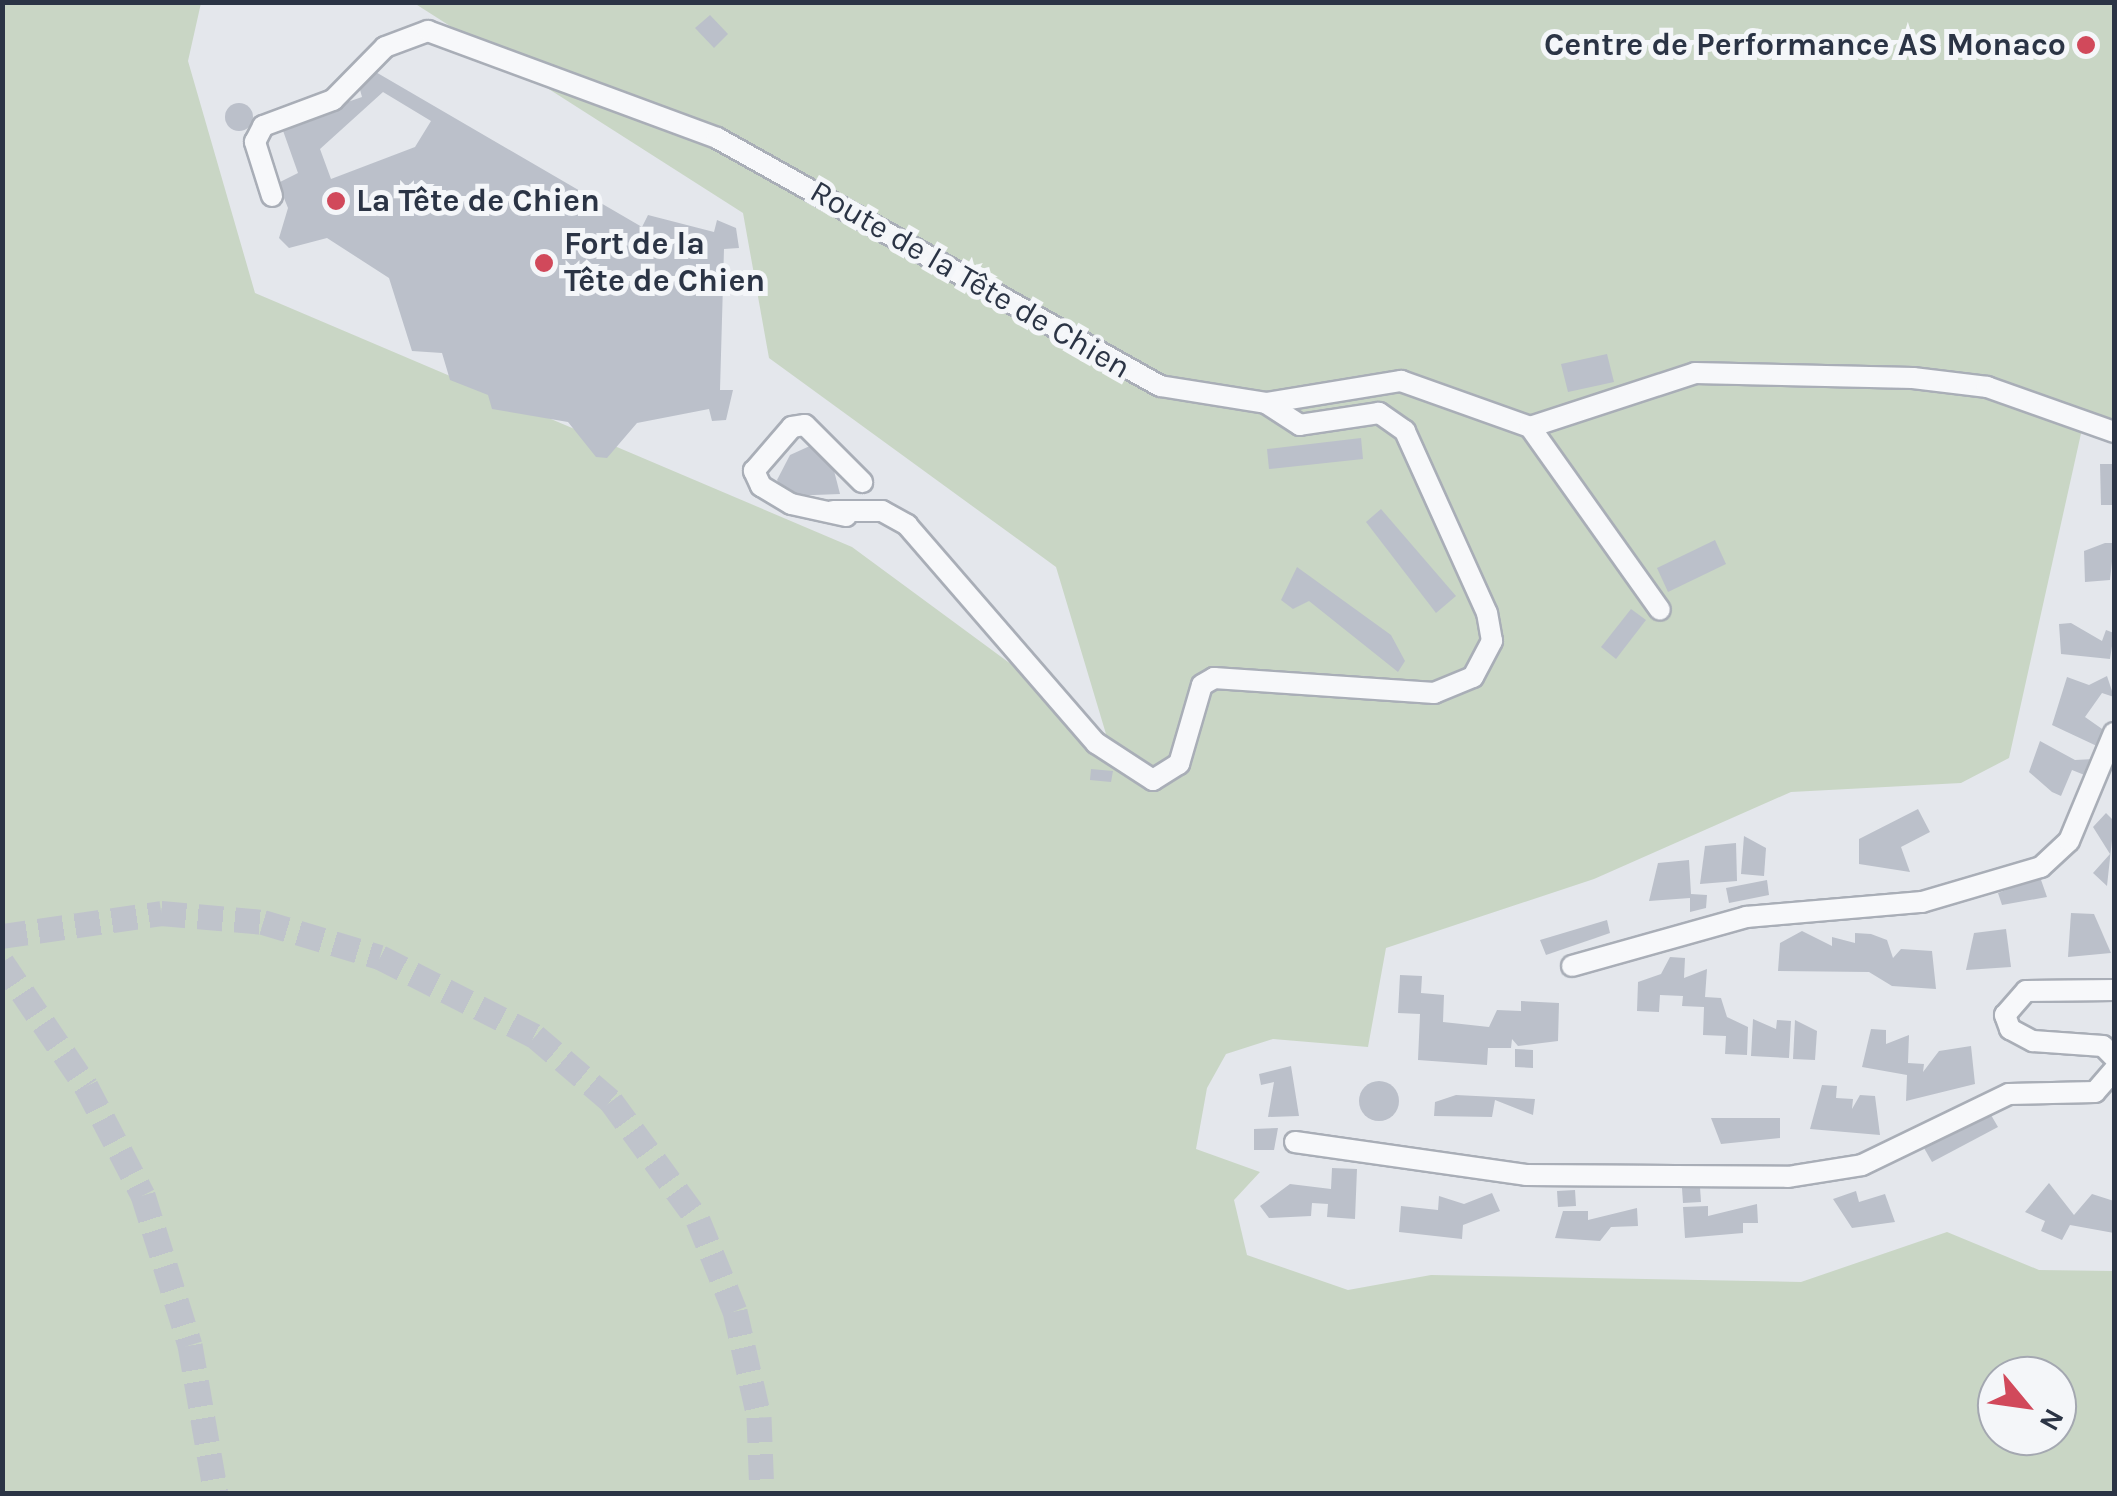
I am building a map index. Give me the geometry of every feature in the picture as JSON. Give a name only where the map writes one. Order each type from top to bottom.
[{"type":"street","name":"Route de la Tête de Chien","points":[[272,196],[254,142],[263,126],[333,100],[371,58],[428,31],[612,94],[717,138],[1126,373],[1266,403],[1400,381],[1530,427]]},
{"type":"street","points":[[1660,610],[1530,427],[1695,373],[1955,382],[2114,432]]},
{"type":"street","points":[[862,482],[806,425],[792,427],[754,471],[760,486],[833,510],[882,511],[907,525],[1096,742],[1153,780],[1179,764],[1202,685],[1214,678],[1434,692],[1473,677],[1492,641],[1487,613],[1406,432],[1379,414],[1300,425],[1266,403]]},
{"type":"street","points":[[1572,966],[1746,917],[1922,902],[2040,867],[2068,841],[2114,733]]},
{"type":"street","points":[[2114,990],[2026,991],[2005,1015],[2032,1042],[2103,1046],[2114,1057]]},
{"type":"street","points":[[1295,1142],[1526,1175],[1788,1176],[1862,1166],[2009,1094],[2094,1092],[2114,1070]]},
{"type":"green space","points":[[3,3],[201,3],[188,61],[255,293],[852,547],[1106,734],[1056,567],[769,358],[743,213],[414,3],[2114,3],[2114,419],[2086,411],[2009,758],[1961,783],[1791,792],[1594,879],[1386,948],[1368,1047],[1273,1039],[1226,1054],[1207,1088],[1196,1149],[1260,1172],[1234,1200],[1247,1255],[1348,1290],[1431,1275],[1801,1282],[1947,1232],[2039,1270],[2114,1271],[2114,1493],[3,1494]]},
{"type":"building","points":[[710,15],[728,34],[714,48],[695,28]]},
{"type":"building","name":"Fort de la Tête de Chien","points":[[374,71],[642,227],[648,215],[714,232],[717,220],[736,228],[739,248],[724,249],[720,390],[733,390],[726,420],[712,421],[709,409],[637,423],[607,458],[596,457],[568,422],[492,409],[488,395],[450,380],[442,353],[412,351],[389,278],[327,238],[289,248],[279,238],[288,208],[278,183],[298,173],[281,125],[362,97],[359,86]],"holes":[[[383,92],[431,121],[415,147],[331,179],[320,149]]]},
{"type":"building","points":[[239,103],[249,107],[253,117],[249,127],[239,131],[229,127],[225,117],[229,107]]},
{"type":"building","points":[[1607,354],[1614,382],[1568,392],[1561,364]]},
{"type":"building","points":[[1361,438],[1363,459],[1269,469],[1267,449]]},
{"type":"building","points":[[812,445],[831,459],[840,494],[788,496],[777,480],[790,455]]},
{"type":"building","points":[[2100,464],[2114,464],[2114,505],[2101,505]]},
{"type":"building","points":[[1381,509],[1456,596],[1436,613],[1366,522]]},
{"type":"building","points":[[1715,540],[1726,564],[1668,592],[1657,568]]},
{"type":"building","points":[[2114,543],[2110,580],[2085,582],[2084,551]]},
{"type":"building","points":[[1297,567],[1391,635],[1405,661],[1398,672],[1309,601],[1293,609],[1281,600]]},
{"type":"building","points":[[1631,609],[1646,620],[1616,659],[1601,647]]},
{"type":"building","points":[[2071,623],[2102,641],[2106,630],[2114,633],[2110,659],[2061,654],[2059,624]]},
{"type":"building","points":[[2107,676],[2114,697],[2102,693],[2085,717],[2105,731],[2099,747],[2052,725],[2067,677],[2089,685]]},
{"type":"building","points":[[2040,741],[2075,760],[2094,759],[2087,776],[2072,770],[2061,796],[2029,772]]},
{"type":"building","points":[[1091,769],[1113,771],[1111,782],[1090,780]]},
{"type":"building","points":[[1918,809],[1930,832],[1901,847],[1910,872],[1859,864],[1859,839]]},
{"type":"building","points":[[2106,813],[2114,821],[2107,886],[2093,873],[2110,854],[2093,827]]},
{"type":"building","points":[[1744,836],[1766,848],[1764,876],[1741,874]]},
{"type":"building","points":[[1736,843],[1737,881],[1700,884],[1705,846]]},
{"type":"building","points":[[1689,860],[1691,894],[1707,895],[1706,908],[1690,912],[1690,898],[1649,901],[1658,863]]},
{"type":"building","points":[[2040,877],[2047,897],[2002,905],[1998,893]]},
{"type":"building","points":[[1767,880],[1769,895],[1729,903],[1726,888]]},
{"type":"building","points":[[2071,913],[2094,914],[2111,953],[2068,957]]},
{"type":"building","points":[[1607,920],[1610,933],[1546,955],[1540,940]]},
{"type":"building","points":[[2006,929],[2011,967],[1966,970],[1974,933]]},
{"type":"building","points":[[1802,931],[1832,946],[1832,937],[1855,943],[1855,933],[1871,934],[1887,940],[1893,958],[1901,949],[1932,951],[1936,989],[1892,986],[1869,972],[1778,971],[1780,943]]},
{"type":"building","points":[[1670,957],[1685,958],[1684,978],[1707,969],[1705,997],[1721,998],[1727,1017],[1748,1027],[1747,1055],[1725,1054],[1726,1036],[1703,1035],[1704,1007],[1682,1006],[1683,996],[1660,995],[1659,1012],[1637,1011],[1638,982],[1661,974]]},
{"type":"building","points":[[1400,975],[1422,976],[1421,993],[1444,995],[1443,1022],[1489,1027],[1497,1010],[1521,1011],[1521,1001],[1559,1003],[1558,1041],[1518,1046],[1512,1039],[1511,1048],[1488,1048],[1487,1065],[1418,1060],[1420,1014],[1398,1013]]},
{"type":"building","points":[[1753,1019],[1776,1029],[1777,1020],[1791,1021],[1789,1058],[1751,1056]]},
{"type":"building","points":[[1795,1020],[1817,1031],[1815,1060],[1793,1059]]},
{"type":"building","points":[[1871,1029],[1886,1030],[1886,1044],[1909,1035],[1908,1063],[1924,1064],[1923,1072],[1939,1051],[1971,1046],[1975,1084],[1906,1101],[1907,1075],[1862,1067]]},
{"type":"building","points":[[1515,1049],[1533,1050],[1533,1068],[1515,1067]]},
{"type":"building","points":[[1291,1066],[1299,1116],[1268,1117],[1274,1082],[1261,1085],[1259,1074]]},
{"type":"building","points":[[1379,1081],[1393,1087],[1399,1101],[1393,1115],[1379,1121],[1365,1115],[1359,1101],[1365,1087]]},
{"type":"building","points":[[1822,1085],[1837,1086],[1836,1098],[1853,1099],[1852,1109],[1860,1095],[1875,1096],[1880,1135],[1810,1129]]},
{"type":"building","points":[[1456,1095],[1535,1099],[1533,1115],[1495,1100],[1492,1117],[1434,1116],[1435,1102]]},
{"type":"building","points":[[1991,1115],[1998,1127],[1932,1162],[1924,1148]]},
{"type":"building","points":[[1711,1118],[1780,1118],[1780,1138],[1721,1144]]},
{"type":"building","points":[[1278,1128],[1274,1150],[1254,1150],[1254,1129]]},
{"type":"building","points":[[1332,1168],[1357,1169],[1355,1219],[1327,1217],[1328,1204],[1312,1203],[1311,1216],[1269,1218],[1260,1206],[1290,1184],[1331,1189]]},
{"type":"building","points":[[2049,1183],[2074,1215],[2092,1194],[2114,1201],[2114,1233],[2070,1225],[2062,1240],[2041,1231],[2045,1221],[2025,1212]]},
{"type":"building","points":[[1700,1187],[1701,1202],[1683,1203],[1682,1188]]},
{"type":"building","points":[[1575,1190],[1576,1206],[1558,1207],[1557,1191]]},
{"type":"building","points":[[1856,1191],[1859,1202],[1885,1194],[1895,1222],[1852,1228],[1833,1199]]},
{"type":"building","points":[[1492,1193],[1500,1211],[1463,1225],[1462,1239],[1399,1232],[1401,1206],[1438,1210],[1439,1196],[1464,1204]]},
{"type":"building","points":[[1757,1204],[1758,1223],[1743,1223],[1743,1233],[1685,1238],[1683,1207],[1708,1206],[1708,1216]]},
{"type":"building","points":[[1637,1208],[1638,1226],[1611,1227],[1600,1241],[1555,1238],[1563,1211],[1588,1211],[1588,1220]]},
{"type":"tunnel","points":[[2,936],[161,913],[263,922],[380,957],[535,1036],[611,1101],[698,1220],[735,1311],[759,1417],[762,1494]]},
{"type":"tunnel","points":[[2,962],[86,1086],[143,1195],[190,1345],[216,1494]]},
{"type":"place","name":"Centre de Performance AS Monaco","points":[[2086,45]]},
{"type":"place","name":"La Tête de Chien","points":[[336,201]]},
{"type":"place","name":"Fort de la Tête de Chien","points":[[544,263]]}]
